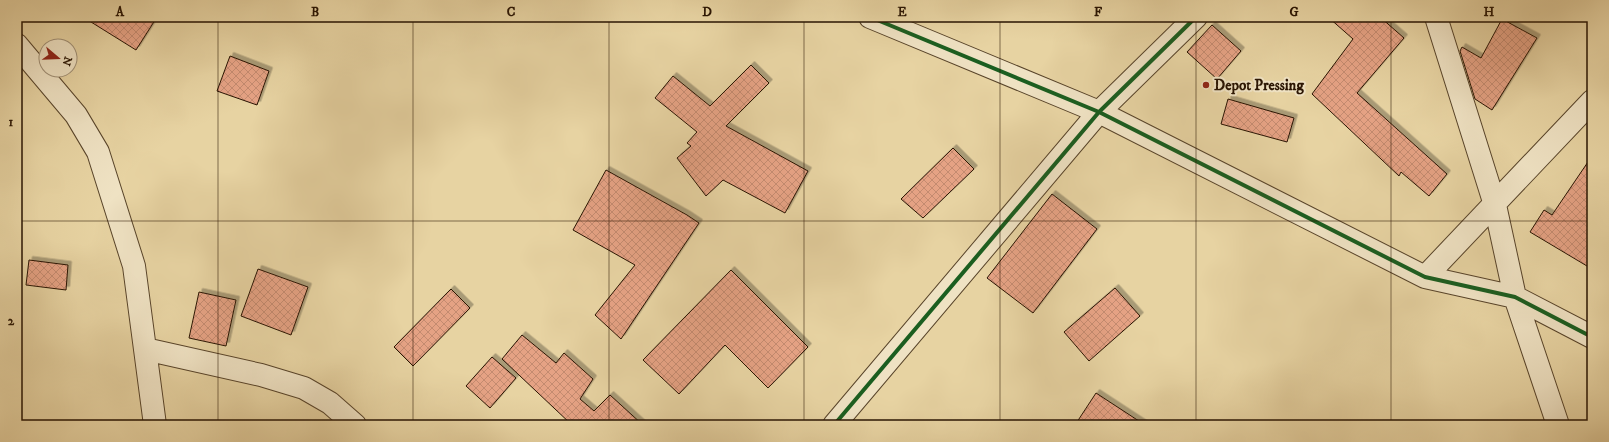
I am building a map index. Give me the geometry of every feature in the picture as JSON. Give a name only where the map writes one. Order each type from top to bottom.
[{"type":"street","points":[[870,17],[1100,112],[1425,278],[1515,297],[1592,337]]},
{"type":"street","points":[[834,425],[1100,112],[1196,17]]},
{"type":"street","points":[[1436,17],[1495,205],[1515,297],[1558,425]]},
{"type":"street","points":[[17,45],[76,115],[98,152],[134,266],[155,425]]},
{"type":"street","points":[[1425,278],[1592,101]]},
{"type":"street","points":[[145,349],[261,375],[304,388],[330,403],[355,425]]},
{"type":"building","points":[[83,17],[157,17],[136,50]]},
{"type":"building","points":[[1328,17],[1380,17],[1404,38],[1357,93],[1447,174],[1429,196],[1401,172],[1399,176],[1312,94],[1353,39]]},
{"type":"building","points":[[1502,19],[1537,38],[1492,110],[1475,99],[1460,51],[1462,47],[1481,58]]},
{"type":"building","points":[[1212,25],[1241,51],[1217,79],[1187,52]]},
{"type":"building","points":[[230,56],[269,71],[257,105],[217,91]]},
{"type":"building","points":[[751,65],[769,83],[726,126],[808,171],[785,213],[723,180],[706,196],[677,158],[691,146],[687,143],[697,132],[655,98],[673,76],[710,106]]},
{"type":"building","points":[[1228,99],[1294,118],[1287,142],[1221,124]]},
{"type":"building","points":[[953,148],[974,169],[923,218],[901,199]]},
{"type":"building","points":[[1592,156],[1592,269],[1530,232],[1544,210],[1552,215]]},
{"type":"building","points":[[606,170],[699,223],[621,339],[595,315],[635,265],[573,230]]},
{"type":"building","points":[[1052,194],[1097,229],[1033,313],[987,278]]},
{"type":"building","points":[[29,260],[68,265],[66,290],[26,285]]},
{"type":"building","points":[[258,269],[308,287],[291,335],[241,316]]},
{"type":"building","points":[[731,270],[808,347],[768,388],[725,345],[679,394],[643,360]]},
{"type":"building","points":[[1115,288],[1140,316],[1089,361],[1064,332]]},
{"type":"building","points":[[451,289],[470,308],[413,366],[394,347]]},
{"type":"building","points":[[199,292],[236,300],[226,346],[189,338]]},
{"type":"building","points":[[522,335],[556,363],[564,353],[593,379],[580,399],[594,411],[610,395],[643,425],[572,425],[502,359]]},
{"type":"building","points":[[492,357],[516,378],[490,408],[466,386]]},
{"type":"building","points":[[1096,393],[1145,425],[1075,425]]},
{"type":"cycle path","points":[[870,17],[1099,112],[1425,277],[1515,297],[1592,337]]},
{"type":"cycle path","points":[[834,425],[1099,112],[1196,17]]},
{"type":"place","name":"Depot Pressing","points":[[1206,85]]}]
